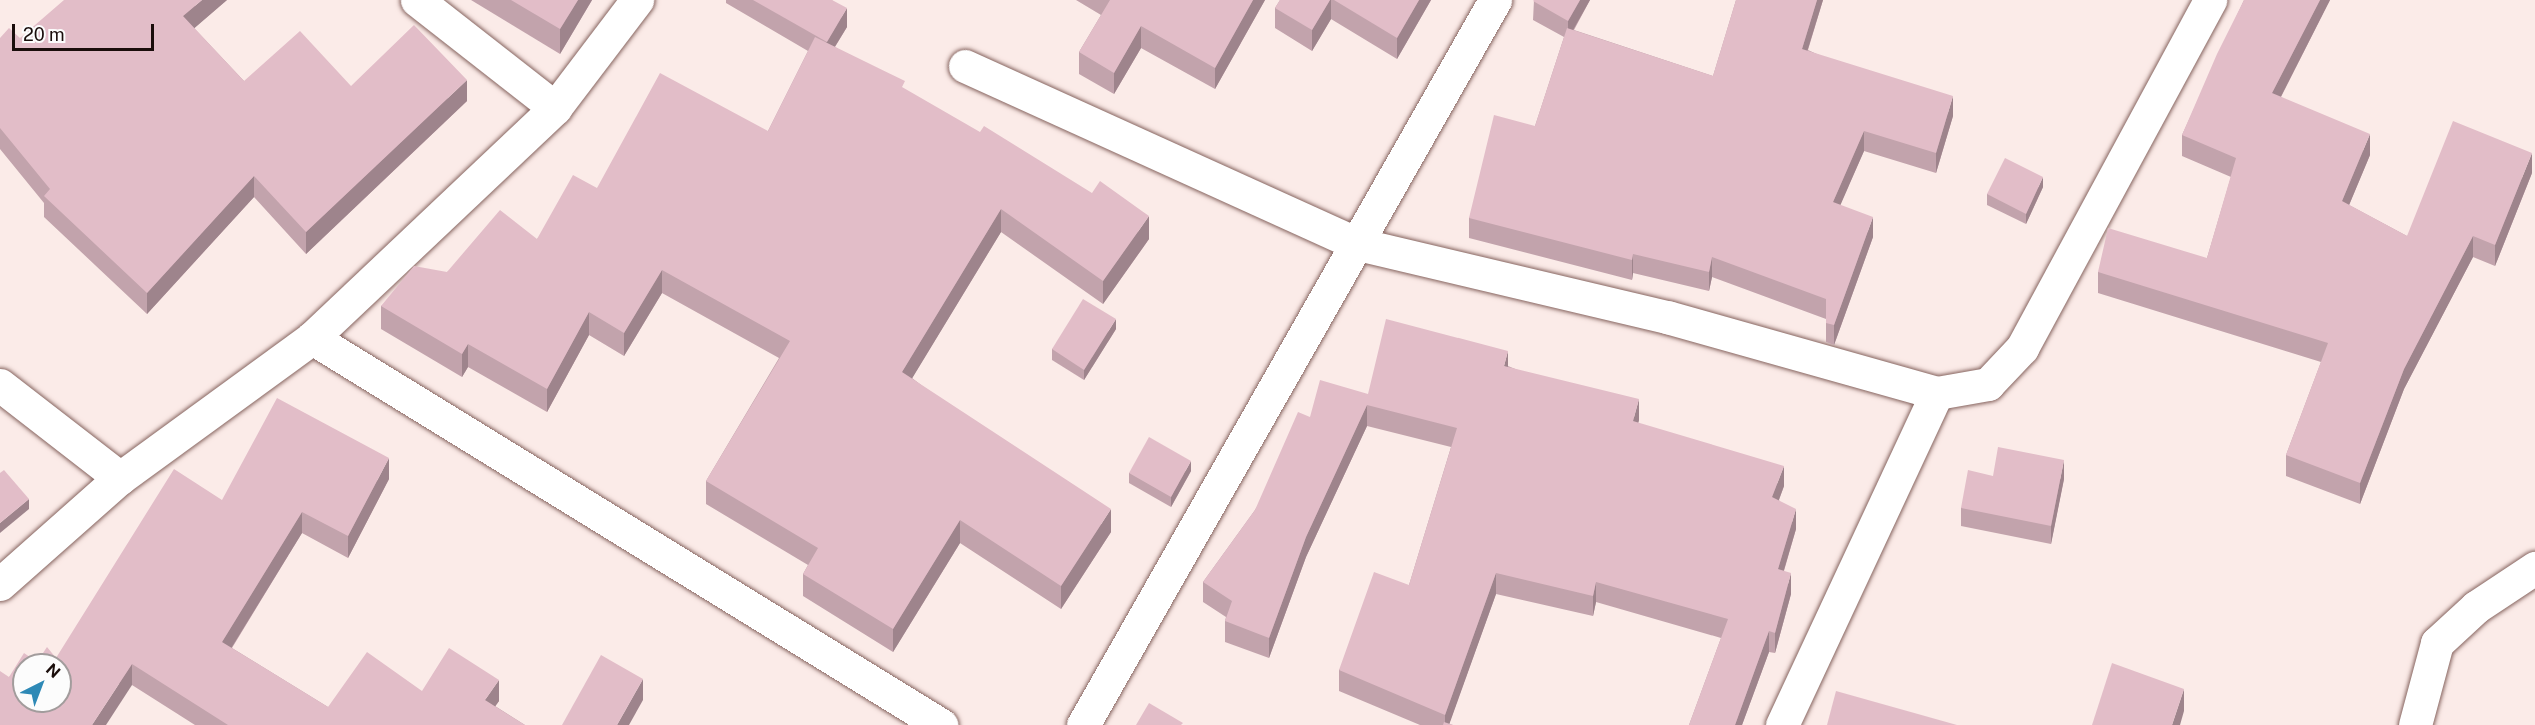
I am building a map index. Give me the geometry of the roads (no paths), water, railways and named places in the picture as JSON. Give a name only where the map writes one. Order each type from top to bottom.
[{"type":"street","points":[[417,0],[555,108]]},
{"type":"street","points":[[0,584],[120,478],[312,338],[555,108],[637,0]]},
{"type":"street","points":[[1083,725],[1495,0]]},
{"type":"street","points":[[965,66],[1358,243],[1667,317],[1937,393],[1988,384],[2022,348],[2211,0]]},
{"type":"street","points":[[312,338],[941,725]]},
{"type":"street","points":[[0,385],[120,478]]},
{"type":"street","points":[[1782,725],[1937,393]]},
{"type":"street","points":[[2415,725],[2438,643],[2476,607],[2535,568]]}]
